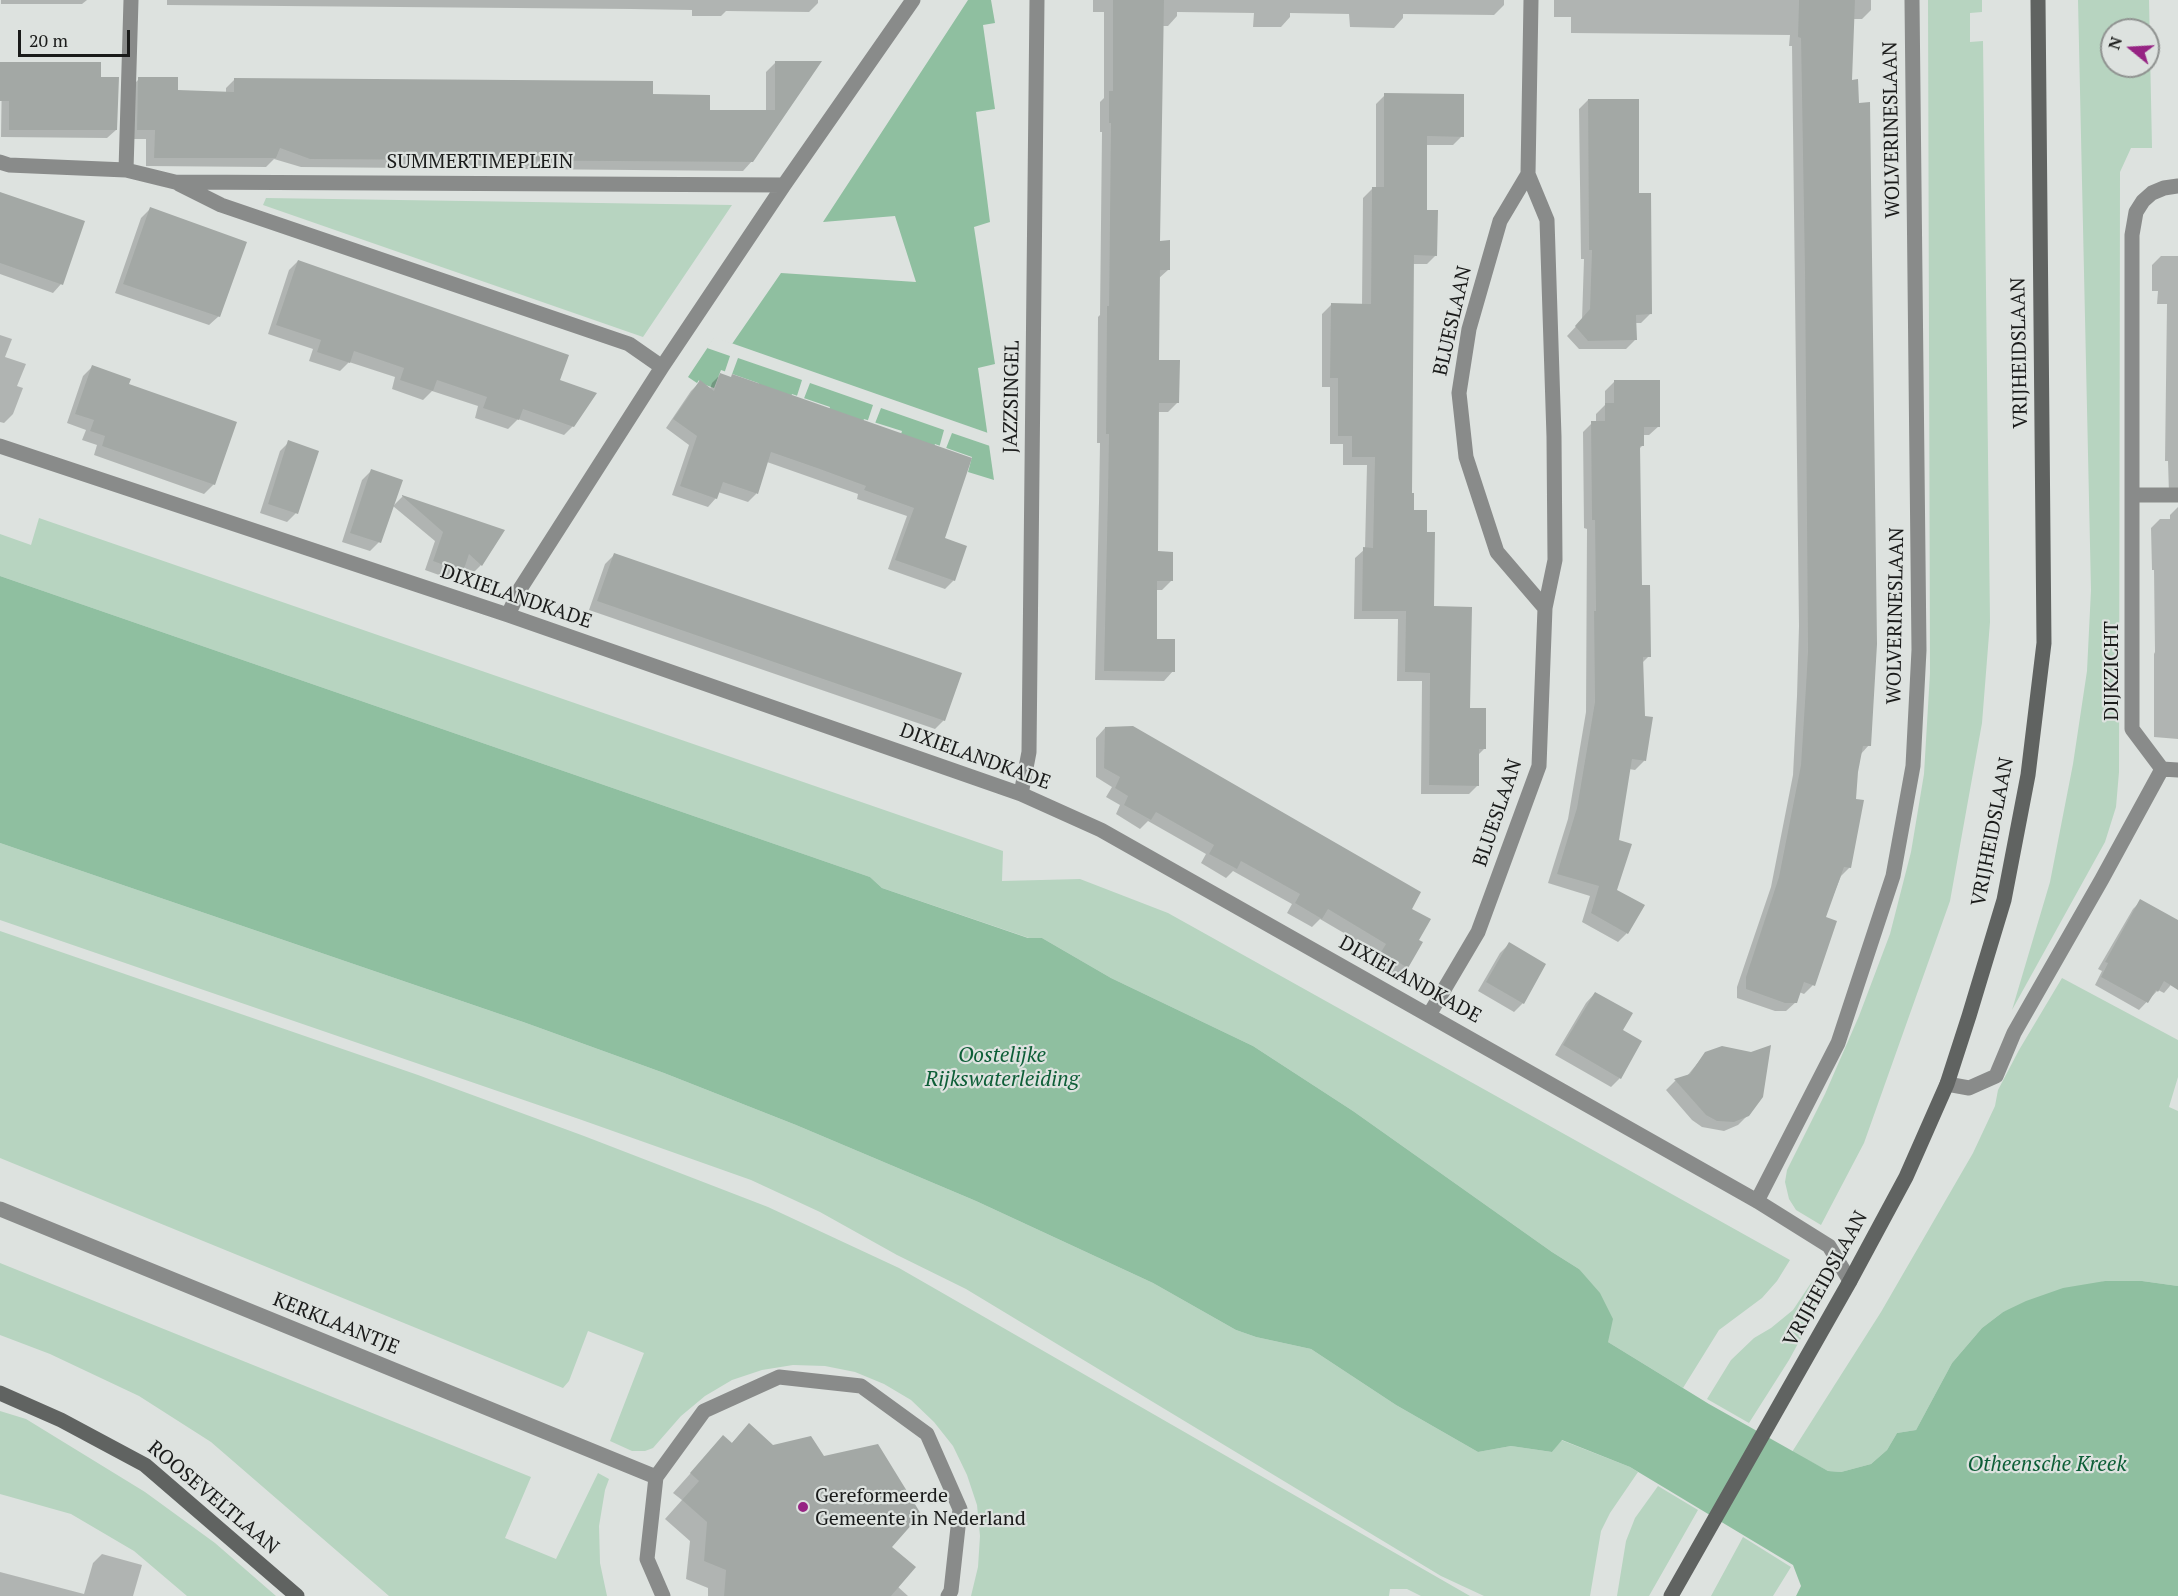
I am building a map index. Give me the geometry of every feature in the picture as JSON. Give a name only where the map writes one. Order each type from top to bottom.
[{"type":"street","points":[[126,170],[130,0]]},
{"type":"street","points":[[508,615],[519,589],[662,367],[784,184],[914,0]]},
{"type":"street","name":"JAZZSINGEL","points":[[1021,794],[1029,752],[1037,0]]},
{"type":"street","name":"BLUESLAAN","points":[[1429,1015],[1478,932],[1539,766],[1545,608],[1555,560],[1554,437],[1547,220],[1528,174],[1532,0]]},
{"type":"street","name":"WOLVERINESLAAN","points":[[1757,1202],[1838,1043],[1893,876],[1913,766],[1919,650],[1912,0]]},
{"type":"street","name":"VRIJHEIDSLAAN","points":[[1671,1596],[1850,1281],[1906,1177],[1947,1084],[2004,900],[2028,774],[2044,643],[2038,0]]},
{"type":"street","name":"SUMMERTIMEPLEIN","points":[[0,162],[9,165],[126,170],[175,182],[221,205],[629,344],[662,367]]},
{"type":"street","name":"BLUESLAAN","points":[[1528,174],[1500,221],[1468,329],[1459,393],[1466,457],[1497,552],[1545,608]]},
{"type":"street","name":"SUMMERTIMEPLEIN","points":[[175,182],[784,184]]},
{"type":"street","name":"DIJKZICHT","points":[[2162,769],[2132,729],[2132,235],[2136,212],[2143,201],[2152,193],[2178,186]]},
{"type":"street","name":"DIXIELANDKADE","points":[[0,446],[508,615],[1021,794],[1101,830],[1757,1202],[1829,1246],[1850,1281]]},
{"type":"street","points":[[2132,495],[2178,495]]},
{"type":"street","points":[[1947,1084],[1969,1088],[1996,1076],[2014,1032],[2162,769],[2178,770]]},
{"type":"street","name":"KERKLAANTJE","points":[[0,1209],[656,1477]]},
{"type":"street","points":[[663,1596],[647,1559],[656,1477],[704,1411],[779,1377],[861,1386],[927,1434],[960,1509],[951,1591],[948,1596]]},
{"type":"street","name":"ROOSEVELTLAAN","points":[[0,1393],[61,1420],[144,1465],[297,1596]]},
{"type":"shaded area","points":[[1928,0],[1982,0],[1982,12],[1970,13],[1970,42],[1983,41],[1990,622],[1982,723],[1950,901],[1864,1143],[1821,1225],[1796,1210],[1789,1199],[1785,1182],[1787,1170],[1825,1094],[1859,1016],[1890,934],[1911,852],[1924,774],[1930,673]]},
{"type":"shaded area","points":[[2078,0],[2149,0],[2149,18],[2100,18],[2100,78],[2151,78],[2152,148],[2131,148],[2120,172],[2119,772],[2116,807],[2105,842],[2012,1010],[2050,882],[2073,764],[2087,671],[2091,590]]},
{"type":"shaded area","points":[[266,198],[732,205],[643,337],[263,205]]},
{"type":"shaded area","points":[[39,518],[1003,851],[1002,881],[1080,879],[1168,913],[1790,1260],[1777,1281],[1762,1298],[1719,1330],[1683,1388],[1608,1342],[1579,1269],[1353,1111],[1253,1046],[1111,978],[1042,938],[1029,938],[882,888],[870,877],[0,576],[0,534],[31,545]]},
{"type":"shaded area","points":[[0,843],[526,1023],[664,1073],[796,1125],[976,1201],[1153,1283],[1236,1330],[1256,1337],[1311,1349],[1396,1405],[1478,1452],[1511,1446],[1552,1452],[1561,1440],[1630,1467],[1638,1472],[1610,1513],[1601,1531],[1590,1596],[1484,1596],[1441,1576],[966,1289],[897,1255],[820,1212],[751,1180],[0,920]]},
{"type":"shaded area","points":[[0,931],[418,1075],[768,1207],[899,1268],[1470,1596],[1421,1596],[1407,1589],[1390,1589],[1389,1596],[971,1596],[978,1567],[980,1536],[977,1505],[967,1475],[953,1446],[934,1422],[911,1400],[884,1384],[855,1372],[825,1366],[793,1365],[762,1370],[732,1380],[705,1396],[681,1416],[653,1448],[645,1451],[632,1451],[610,1441],[644,1353],[588,1331],[569,1381],[563,1388],[0,1158]]},
{"type":"shaded area","points":[[2062,978],[2178,1040],[2178,1077],[2169,1107],[2178,1111],[2178,1286],[2142,1281],[2105,1281],[2003,1312],[1982,1328],[1952,1363],[1916,1430],[1897,1433],[1887,1450],[1871,1464],[1841,1472],[1828,1471],[1792,1452],[1881,1312],[1973,1153],[1995,1106],[1998,1090]]},
{"type":"shaded area","points":[[0,1263],[531,1477],[505,1538],[556,1559],[598,1473],[609,1479],[599,1526],[600,1563],[607,1596],[389,1596],[211,1442],[139,1396],[50,1354],[0,1335]]},
{"type":"shaded area","points":[[1816,1279],[1820,1284],[1821,1292],[1819,1305],[1789,1360],[1749,1423],[1707,1399],[1731,1360],[1754,1338],[1793,1310]]},
{"type":"shaded area","points":[[0,1411],[26,1419],[145,1492],[215,1543],[276,1596],[187,1596],[134,1551],[71,1514],[0,1494]]},
{"type":"shaded area","points":[[1658,1486],[1698,1510],[1649,1596],[1617,1596],[1626,1541],[1635,1518]]},
{"type":"shaded area","points":[[1743,1537],[1791,1567],[1773,1596],[1711,1596]]},
{"type":"water","points":[[968,0],[991,0],[995,23],[983,25],[995,109],[976,112],[990,222],[974,227],[995,364],[978,368],[994,480],[968,472],[972,457],[935,444],[930,458],[897,447],[902,431],[864,419],[858,433],[825,422],[830,407],[792,394],[787,408],[758,383],[721,370],[714,388],[700,383],[699,380],[697,383],[688,377],[714,338],[732,344],[781,273],[916,282],[895,216],[823,222]]},
{"type":"water","name":"Oostelijke Rijkswaterleiding","points":[[0,576],[870,877],[882,888],[1028,938],[1042,938],[1111,978],[1253,1046],[1353,1111],[1579,1269],[1600,1293],[1613,1319],[1608,1342],[1709,1404],[1828,1471],[1841,1472],[1871,1464],[1887,1450],[1897,1433],[1916,1430],[1952,1363],[1982,1328],[2003,1312],[2063,1288],[2105,1281],[2142,1281],[2178,1286],[2178,1596],[1796,1596],[1801,1586],[1793,1565],[1630,1467],[1562,1440],[1552,1452],[1511,1446],[1478,1452],[1396,1405],[1311,1349],[1256,1337],[1236,1330],[1153,1283],[976,1201],[796,1125],[664,1073],[526,1023],[0,843]]},
{"type":"pier","points":[[714,337],[988,433],[990,446],[952,433],[945,451],[939,448],[944,430],[881,408],[874,426],[867,423],[873,405],[810,383],[803,401],[796,399],[802,380],[738,358],[731,377],[724,374],[730,356],[707,348]]},
{"type":"building","points":[[1113,0],[1164,0],[1160,241],[1170,240],[1170,270],[1160,270],[1159,360],[1180,360],[1179,403],[1159,403],[1158,551],[1173,552],[1173,581],[1157,581],[1157,639],[1175,639],[1175,672],[1104,671],[1109,434],[1106,434],[1111,123],[1109,123],[1109,91],[1113,91]]},
{"type":"building","points":[[1799,0],[1855,0],[1852,80],[1858,79],[1859,103],[1870,102],[1877,644],[1871,746],[1863,746],[1858,772],[1856,799],[1864,800],[1851,868],[1844,867],[1826,917],[1837,921],[1815,986],[1804,982],[1797,1003],[1785,1003],[1746,989],[1746,977],[1779,877],[1801,765],[1808,651],[1805,274],[1801,38],[1798,37]]},
{"type":"building","points":[[775,61],[822,61],[753,162],[310,159],[280,148],[276,158],[154,158],[155,130],[137,130],[138,77],[178,77],[178,90],[234,92],[234,78],[653,81],[653,94],[710,95],[710,110],[775,110]]},
{"type":"building","points":[[0,62],[101,62],[101,77],[119,77],[117,130],[9,130],[9,101],[0,101]]},
{"type":"building","points":[[1384,93],[1464,94],[1464,137],[1427,136],[1427,210],[1438,210],[1437,256],[1414,255],[1412,493],[1414,493],[1414,510],[1427,510],[1427,532],[1435,532],[1434,606],[1472,607],[1470,708],[1486,708],[1486,749],[1479,749],[1479,786],[1429,785],[1430,673],[1405,672],[1406,611],[1362,611],[1363,547],[1373,548],[1375,457],[1352,457],[1352,436],[1338,436],[1338,378],[1330,378],[1331,303],[1371,304],[1372,187],[1384,187]]},
{"type":"building","points":[[1588,99],[1639,99],[1639,193],[1651,193],[1652,314],[1636,315],[1637,340],[1588,341],[1575,326],[1590,309],[1592,250],[1589,250]]},
{"type":"building","points":[[0,192],[85,221],[63,285],[0,263]]},
{"type":"building","points":[[150,207],[247,242],[220,317],[123,284]]},
{"type":"building","points":[[298,260],[569,355],[560,380],[597,393],[574,427],[523,409],[519,420],[483,408],[487,397],[437,380],[433,391],[400,380],[404,368],[354,351],[350,363],[317,352],[321,340],[276,325]]},
{"type":"building","points":[[92,365],[131,379],[129,384],[237,422],[215,485],[102,446],[105,436],[90,431],[94,420],[75,414]]},
{"type":"building","points":[[720,373],[731,377],[732,374],[972,458],[945,538],[967,546],[955,581],[895,560],[914,508],[864,490],[866,486],[771,452],[758,494],[723,482],[717,499],[680,486],[697,436],[673,419],[700,380],[714,391]]},
{"type":"building","points":[[1614,380],[1660,380],[1660,427],[1644,427],[1644,446],[1640,446],[1642,585],[1650,585],[1651,657],[1643,657],[1645,716],[1653,717],[1646,761],[1632,759],[1619,840],[1632,844],[1617,890],[1645,905],[1628,934],[1591,913],[1599,886],[1557,874],[1577,808],[1595,702],[1595,520],[1592,520],[1591,421],[1605,421],[1605,403],[1614,403]]},
{"type":"building","points":[[288,440],[319,451],[298,514],[268,504]]},
{"type":"building","points":[[371,469],[403,480],[381,543],[350,533]]},
{"type":"building","points":[[402,495],[505,530],[482,566],[469,554],[463,572],[433,561],[443,532]]},
{"type":"building","points":[[614,553],[962,673],[945,721],[597,601]]},
{"type":"building","points":[[1133,726],[1421,892],[1412,909],[1431,919],[1419,940],[1423,942],[1408,968],[1381,952],[1386,944],[1328,909],[1322,919],[1295,903],[1300,894],[1241,861],[1237,869],[1209,854],[1214,845],[1156,812],[1151,820],[1124,805],[1128,796],[1115,788],[1120,777],[1104,768],[1105,727]]},
{"type":"building","points":[[2140,899],[2178,920],[2178,990],[2164,981],[2148,1003],[2101,977],[2108,963],[2105,962]]},
{"type":"building","points":[[1509,942],[1546,964],[1524,1004],[1486,982]]},
{"type":"building","points":[[1595,992],[1633,1013],[1623,1030],[1642,1041],[1621,1079],[1563,1045]]},
{"type":"building","points":[[1771,1045],[1763,1097],[1749,1116],[1734,1122],[1717,1121],[1706,1115],[1674,1079],[1690,1074],[1705,1052],[1722,1046],[1751,1052]]},
{"type":"building","name":"Gereformeerde Gemeente in Nederland","points":[[749,1423],[773,1445],[811,1436],[824,1456],[878,1444],[921,1514],[892,1547],[916,1567],[891,1596],[724,1596],[726,1570],[704,1561],[707,1522],[682,1500],[699,1481],[690,1473],[723,1435],[732,1443]]},
{"type":"place","name":"Gereformeerde Gemeente in Nederland","points":[[803,1507]]},
{"type":"water label","name":"Otheensche Kreek","points":[[2047,1465]]}]
